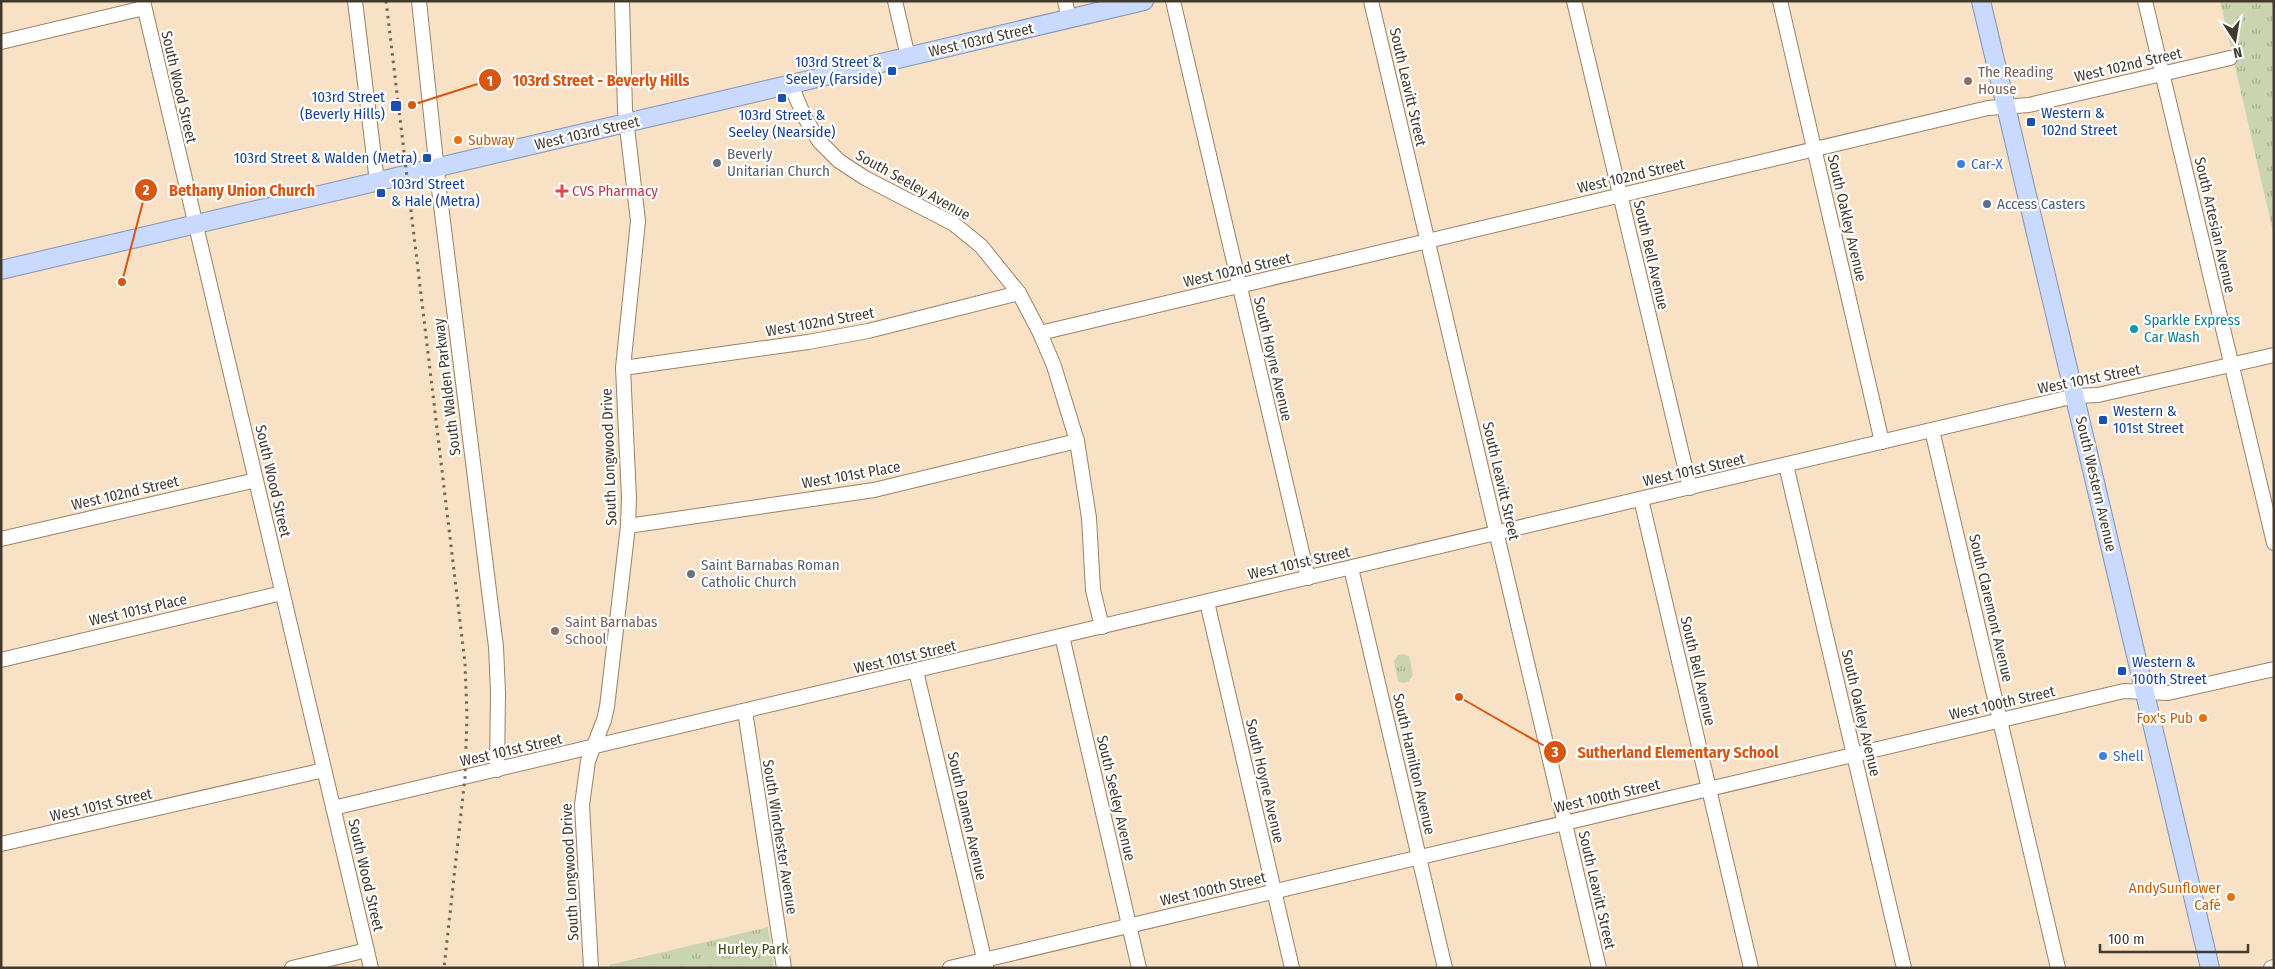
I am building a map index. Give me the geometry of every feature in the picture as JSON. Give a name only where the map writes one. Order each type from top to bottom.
[{"type":"main road","name":"West 103rd Street","points":[[1,270],[1144,1]]},
{"type":"main road","name":"South Western Avenue","points":[[1981,1],[2210,968]]},
{"type":"street","points":[[355,1],[377,182]]},
{"type":"street","name":"South Walden Parkway","points":[[419,1],[437,168],[496,647],[498,692],[497,770]]},
{"type":"street","name":"South Longwood Drive","points":[[592,968],[582,804],[588,761],[607,707],[628,526],[629,498],[623,368],[638,221],[626,124],[622,1]]},
{"type":"street","points":[[895,1],[908,57]]},
{"type":"street","points":[[1065,1],[1069,19]]},
{"type":"street","name":"South Hoyne Avenue","points":[[1172,1],[1308,578]]},
{"type":"street","name":"South Leavitt Street","points":[[1371,1],[1599,968]]},
{"type":"street","name":"South Bell Avenue","points":[[1574,1],[1690,488]]},
{"type":"street","name":"South Oakley Avenue","points":[[1780,1],[1882,442]]},
{"type":"street","name":"South Artesian Avenue","points":[[2145,1],[2274,543]]},
{"type":"street","points":[[1,42],[144,5]]},
{"type":"street","name":"South Wood Street","points":[[144,5],[371,968]]},
{"type":"street","name":"West 102nd Street","points":[[1040,333],[1979,110],[2029,105],[2230,58]]},
{"type":"street","name":"South Seeley Avenue","points":[[791,85],[804,116],[818,141],[839,162],[865,178],[954,224],[981,246],[1019,294],[1040,333],[1066,402],[1077,441],[1089,518],[1093,590],[1102,627]]},
{"type":"street","name":"West 102nd Street","points":[[623,368],[808,342],[868,331],[1019,294]]},
{"type":"street","name":"West 101st Street","points":[[334,808],[2075,396],[2098,395],[2274,355]]},
{"type":"street","name":"South Claremont Avenue","points":[[1932,430],[2058,968]]},
{"type":"street","name":"West 101st Place","points":[[628,526],[874,490],[1077,441]]},
{"type":"street","name":"South Oakley Avenue","points":[[1786,465],[1904,968]]},
{"type":"street","name":"West 102nd Street","points":[[1,539],[256,480]]},
{"type":"street","name":"South Bell Avenue","points":[[1641,499],[1751,968]]},
{"type":"street","name":"South Hamilton Avenue","points":[[1351,568],[1446,968]]},
{"type":"street","name":"West 101st Place","points":[[1,660],[282,593]]},
{"type":"street","name":"South Hoyne Avenue","points":[[1207,602],[1292,968]]},
{"type":"street","name":"South Seeley Avenue","points":[[1062,636],[1139,968]]},
{"type":"street","name":"West 100th Street","points":[[950,968],[985,964],[1130,925],[2124,691],[2168,693],[2274,669]]},
{"type":"street","name":"South Damen Avenue","points":[[916,671],[985,964]]},
{"type":"street","name":"South Winchester Avenue","points":[[745,711],[784,968]]},
{"type":"street","name":"West 101st Street","points":[[1,844],[324,770]]},
{"type":"street","points":[[292,968],[367,950]]},
{"type":"green space","points":[[2220,1],[2274,1],[2274,236]]},
{"type":"green space","points":[[1398,655],[1409,656],[1413,675],[1408,682],[1402,683],[1398,681],[1394,661]]},
{"type":"green space","name":"Hurley Park","points":[[768,927],[774,968],[609,968],[609,965]]},
{"type":"railway","points":[[386,1],[465,663],[467,716],[465,777],[444,968]]},
{"type":"place","name":"103rd Street & Seeley (Farside)","points":[[892,71]]},
{"type":"place","name":"The Reading House","points":[[1968,81]]},
{"type":"place","name":"103rd Street & Seeley (Nearside)","points":[[782,98]]},
{"type":"place","name":"103rd Street - Beverly Hills","points":[[412,105]]},
{"type":"place","name":"103rd Street (Beverly Hills)","points":[[396,106]]},
{"type":"place","name":"Western & 102nd Street","points":[[2031,122]]},
{"type":"place","name":"Subway","points":[[458,140]]},
{"type":"place","name":"103rd Street & Walden (Metra)","points":[[427,158]]},
{"type":"place","name":"Beverly Unitarian Church","points":[[717,163]]},
{"type":"place","name":"Car-X","points":[[1961,164]]},
{"type":"place","name":"CVS Pharmacy","points":[[562,191]]},
{"type":"place","name":"103rd Street & Hale (Metra)","points":[[381,193]]},
{"type":"place","name":"Access Casters","points":[[1987,204]]},
{"type":"place","name":"Bethany Union Church","points":[[122,282]]},
{"type":"place","name":"Sparkle Express Car Wash","points":[[2134,329]]},
{"type":"place","name":"Western & 101st Street","points":[[2103,420]]},
{"type":"place","name":"Saint Barnabas Roman Catholic Church","points":[[691,574]]},
{"type":"place","name":"Saint Barnabas School","points":[[555,631]]},
{"type":"place","name":"Western & 100th Street","points":[[2122,671]]},
{"type":"place","name":"Sutherland Elementary School","points":[[1459,697]]},
{"type":"place","name":"Fox's Pub","points":[[2203,718]]},
{"type":"place","name":"Shell","points":[[2103,756]]},
{"type":"place","name":"AndySunflower Café","points":[[2231,897]]}]
